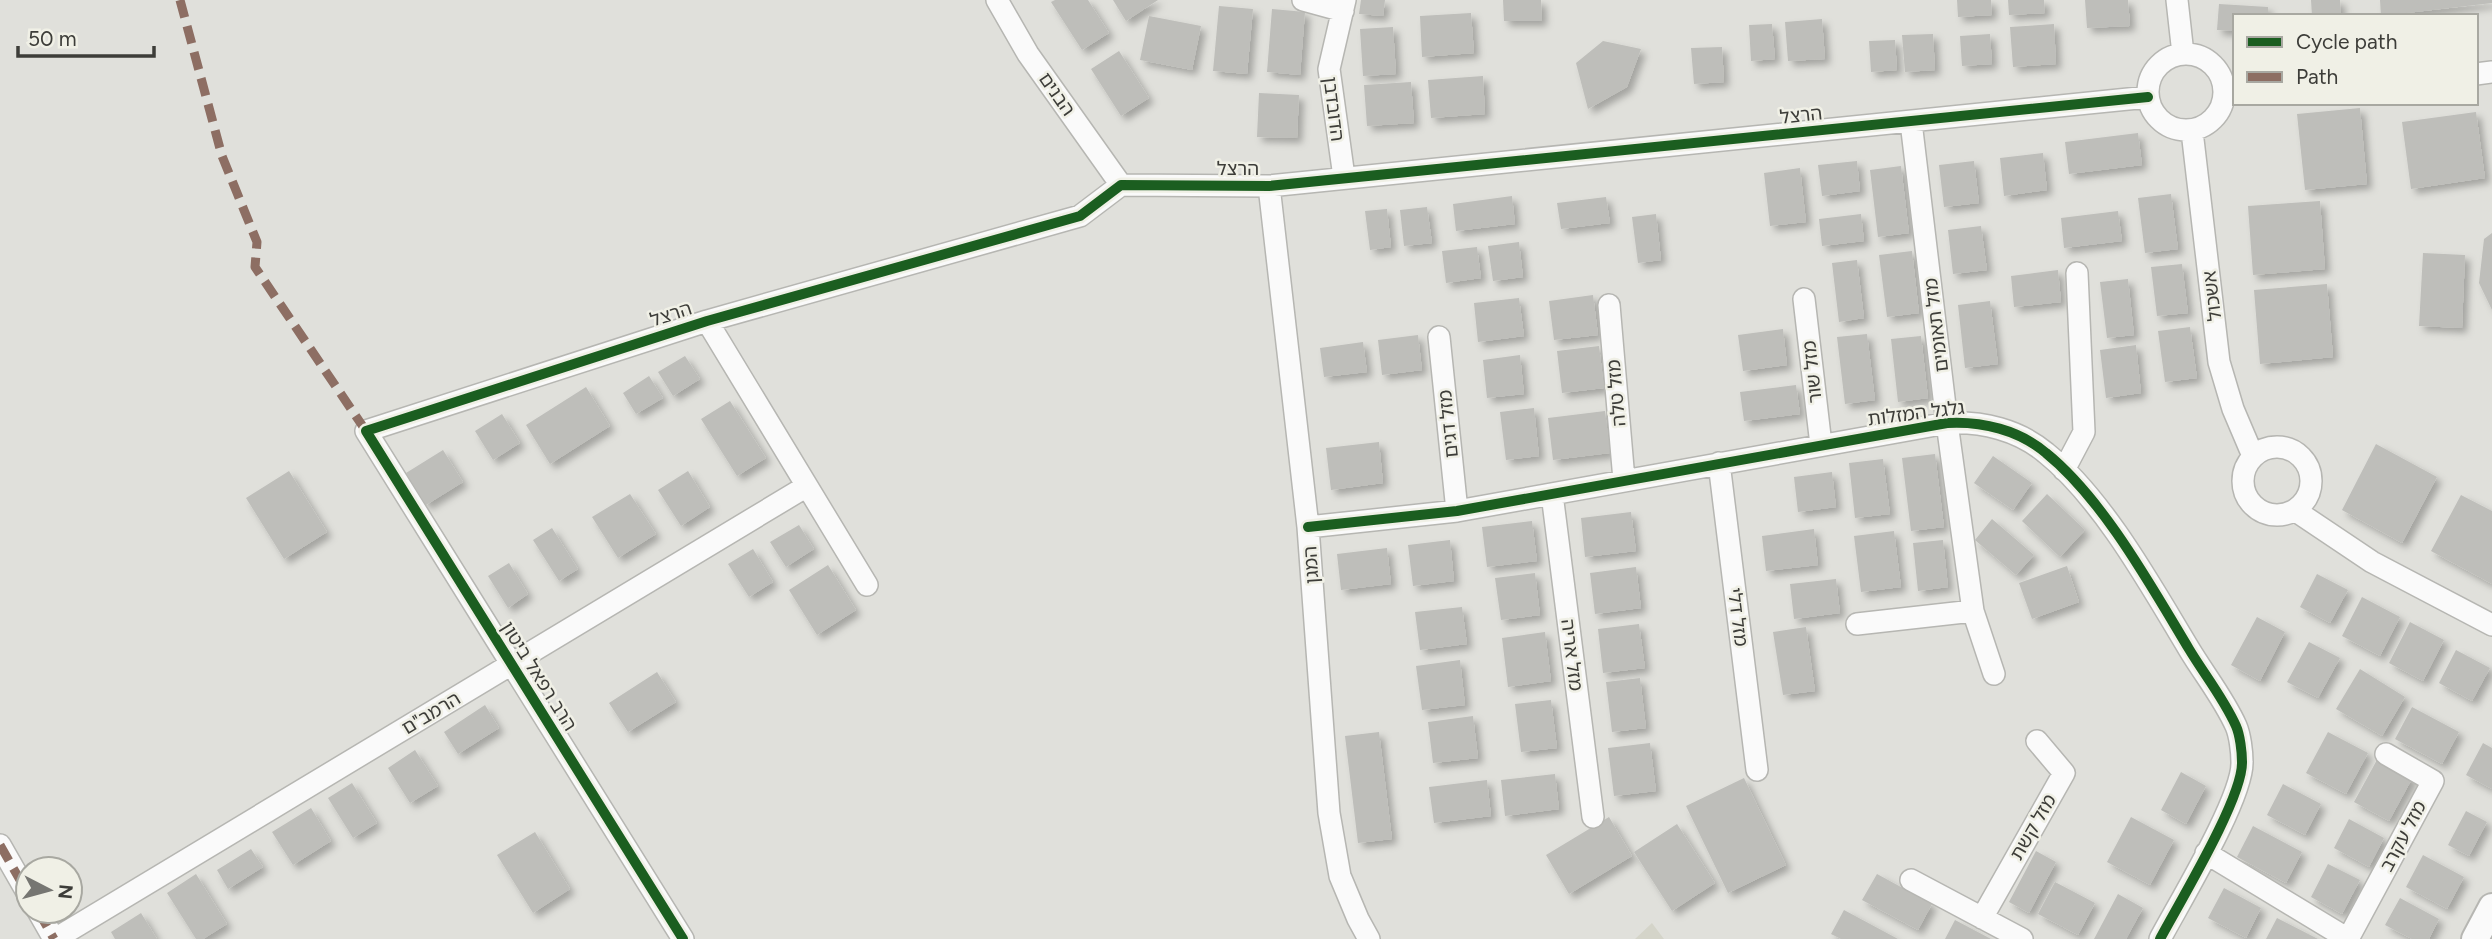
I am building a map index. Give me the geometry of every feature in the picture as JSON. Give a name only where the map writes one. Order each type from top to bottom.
[{"type":"street","name":"הבנים","points":[[997,0],[1028,54],[1121,185]]},
{"type":"street","points":[[1303,0],[1344,6]]},
{"type":"street","points":[[2177,0],[2183,54]]},
{"type":"street","name":"הדובדבן","points":[[1343,177],[1329,69],[1344,6]]},
{"type":"street","points":[[2183,54],[2203,58],[2228,79],[2224,90],[2228,105],[2204,126],[2192,131],[2171,128],[2160,121],[2152,110],[2148,97],[2151,75],[2170,57],[2183,54]]},
{"type":"street","name":"הרצל","points":[[366,431],[707,321],[1080,216],[1121,185],[1269,186],[2148,97]]},
{"type":"street","name":"מזל תאומים","points":[[1911,122],[1947,423],[1973,611],[1994,674]]},
{"type":"street","name":"אשכול","points":[[2192,131],[2220,362],[2233,409],[2253,456]]},
{"type":"street","name":"המגן","points":[[1269,186],[1308,527],[1329,813],[1340,876],[1369,939]]},
{"type":"street","points":[[2064,470],[2084,432],[2077,274]]},
{"type":"street","name":"מזל שור","points":[[1804,299],[1821,445]]},
{"type":"street","name":"מזל טלה","points":[[1609,305],[1623,480]]},
{"type":"street","points":[[707,321],[867,585]]},
{"type":"street","name":"מזל דגים","points":[[1440,337],[1457,510]]},
{"type":"street","name":"גלגל המזלות","points":[[1308,527],[1457,510],[1947,423],[1969,422],[2016,435],[2045,452],[2088,494],[2149,582],[2237,728],[2243,764],[2233,798],[2160,939]]},
{"type":"street","name":"הרב רפאל ביטון","points":[[366,431],[683,939]]},
{"type":"street","points":[[2282,446],[2294,450],[2303,458],[2310,468],[2312,482],[2304,503],[2296,510],[2280,516],[2268,514],[2250,503],[2244,492],[2243,479],[2253,456],[2269,447],[2282,446]]},
{"type":"street","name":"מזל דלי","points":[[1719,463],[1757,770]]},
{"type":"street","name":"הרמב\"ם","points":[[54,939],[807,486]]},
{"type":"street","name":"מזל אריה","points":[[1552,494],[1593,817]]},
{"type":"street","points":[[2296,510],[2372,562],[2492,625]]},
{"type":"street","points":[[1857,624],[1973,611]]},
{"type":"street","name":"מזל קשת","points":[[1982,918],[2064,773],[2037,741]]},
{"type":"street","name":"מזל עקרב","points":[[2206,853],[2348,939],[2433,781],[2386,754]]},
{"type":"street","points":[[0,845],[14,870]]},
{"type":"street","points":[[1911,880],[2022,939]]},
{"type":"street","points":[[2474,939],[2492,907]]},
{"type":"shaded area","points":[[1652,923],[1664,939],[1635,939]]},
{"type":"building","points":[[1088,0],[1109,33],[1082,50],[1051,2]]},
{"type":"building","points":[[1113,0],[1158,0],[1126,21]]},
{"type":"building","points":[[1361,0],[1385,0],[1383,16],[1359,14]]},
{"type":"building","points":[[1503,0],[1541,0],[1542,21],[1504,21]]},
{"type":"building","points":[[1957,0],[1991,0],[1992,15],[1958,17]]},
{"type":"building","points":[[2008,0],[2044,0],[2045,13],[2009,15]]},
{"type":"building","points":[[2085,0],[2128,0],[2130,26],[2087,28]]},
{"type":"building","points":[[2311,0],[2340,0],[2341,14],[2312,14]]},
{"type":"building","points":[[2380,0],[2492,0],[2492,3],[2381,14]]},
{"type":"building","points":[[2219,4],[2268,7],[2268,14],[2233,14],[2233,31],[2217,30]]},
{"type":"building","points":[[1219,6],[1253,9],[1247,74],[1213,71]]},
{"type":"building","points":[[1272,9],[1305,12],[1300,75],[1267,72]]},
{"type":"building","points":[[1471,13],[1474,53],[1422,57],[1420,16]]},
{"type":"building","points":[[1149,16],[1201,26],[1192,70],[1140,60]]},
{"type":"building","points":[[1822,19],[1825,59],[1788,61],[1785,22]]},
{"type":"building","points":[[1772,24],[1775,59],[1751,61],[1749,25]]},
{"type":"building","points":[[2054,24],[2056,64],[2013,67],[2010,27]]},
{"type":"building","points":[[1393,27],[1396,74],[1363,76],[1360,29]]},
{"type":"building","points":[[1933,34],[1935,70],[1905,72],[1902,35]]},
{"type":"building","points":[[1990,34],[1992,64],[1962,66],[1960,36]]},
{"type":"building","points":[[1895,40],[1897,70],[1871,72],[1869,41]]},
{"type":"building","points":[[1603,41],[1641,49],[1627,87],[1588,109],[1576,63]]},
{"type":"building","points":[[1722,47],[1724,82],[1694,84],[1691,48]]},
{"type":"building","points":[[1119,51],[1149,98],[1121,116],[1091,69]]},
{"type":"building","points":[[1483,76],[1485,114],[1431,118],[1428,80]]},
{"type":"building","points":[[1411,82],[1414,123],[1367,126],[1364,85]]},
{"type":"building","points":[[1259,93],[1299,95],[1297,138],[1257,137]]},
{"type":"building","points":[[2360,108],[2367,184],[2305,190],[2297,114]]},
{"type":"building","points":[[2476,112],[2485,178],[2411,189],[2402,122]]},
{"type":"building","points":[[2138,133],[2142,165],[2069,174],[2065,142]]},
{"type":"building","points":[[2043,153],[2047,190],[2004,196],[2000,158]]},
{"type":"building","points":[[1857,161],[1860,191],[1822,196],[1818,165]]},
{"type":"building","points":[[1974,161],[1979,203],[1944,207],[1939,165]]},
{"type":"building","points":[[1901,166],[1909,233],[1878,237],[1870,170]]},
{"type":"building","points":[[1800,168],[1806,222],[1770,226],[1764,173]]},
{"type":"building","points":[[2171,194],[2178,249],[2145,253],[2138,198]]},
{"type":"building","points":[[1512,196],[1515,224],[1456,231],[1453,204]]},
{"type":"building","points":[[1606,197],[1610,223],[1561,229],[1557,203]]},
{"type":"building","points":[[2320,201],[2325,269],[2253,275],[2248,206]]},
{"type":"building","points":[[1427,207],[1432,243],[1404,246],[1400,210]]},
{"type":"building","points":[[1387,209],[1391,247],[1370,250],[1365,211]]},
{"type":"building","points":[[2118,211],[2122,241],[2064,248],[2061,218]]},
{"type":"building","points":[[1656,214],[1661,260],[1638,263],[1632,217]]},
{"type":"building","points":[[1861,214],[1864,241],[1822,246],[1819,219]]},
{"type":"building","points":[[1981,226],[1987,270],[1953,274],[1948,230]]},
{"type":"building","points":[[2492,233],[2492,310],[2479,283],[2484,239]]},
{"type":"building","points":[[1519,242],[1523,277],[1493,281],[1488,246]]},
{"type":"building","points":[[1477,247],[1481,278],[1446,283],[1442,251]]},
{"type":"building","points":[[1912,251],[1919,313],[1887,317],[1879,255]]},
{"type":"building","points":[[2423,253],[2465,255],[2462,328],[2419,326]]},
{"type":"building","points":[[1857,260],[1864,318],[1839,322],[1832,263]]},
{"type":"building","points":[[2182,264],[2188,313],[2157,316],[2151,267]]},
{"type":"building","points":[[2058,270],[2061,302],[2014,307],[2011,276]]},
{"type":"building","points":[[2128,279],[2134,335],[2107,338],[2100,282]]},
{"type":"building","points":[[2327,284],[2333,357],[2260,364],[2254,290]]},
{"type":"building","points":[[1593,295],[1598,335],[1554,340],[1549,301]]},
{"type":"building","points":[[1519,298],[1524,336],[1478,342],[1474,303]]},
{"type":"building","points":[[1990,301],[1998,364],[1965,368],[1958,305]]},
{"type":"building","points":[[2190,327],[2197,378],[2165,382],[2158,331]]},
{"type":"building","points":[[1783,329],[1787,365],[1743,371],[1738,335]]},
{"type":"building","points":[[1867,334],[1875,400],[1845,404],[1837,337]]},
{"type":"building","points":[[1418,335],[1422,370],[1382,375],[1378,340]]},
{"type":"building","points":[[1921,336],[1928,398],[1898,402],[1891,339]]},
{"type":"building","points":[[1363,342],[1367,372],[1324,377],[1320,348]]},
{"type":"building","points":[[2136,345],[2141,393],[2106,398],[2100,350]]},
{"type":"building","points":[[1599,346],[1604,388],[1562,393],[1557,351]]},
{"type":"building","points":[[1520,355],[1524,394],[1487,398],[1483,360]]},
{"type":"building","points":[[685,356],[700,379],[673,396],[658,372]]},
{"type":"building","points":[[649,376],[663,398],[636,414],[623,393]]},
{"type":"building","points":[[1796,385],[1800,414],[1744,421],[1740,392]]},
{"type":"building","points":[[586,387],[610,426],[550,464],[526,425]]},
{"type":"building","points":[[730,401],[766,458],[737,476],[701,419]]},
{"type":"building","points":[[1534,408],[1539,456],[1506,460],[1500,412]]},
{"type":"building","points":[[1605,411],[1610,453],[1553,460],[1548,418]]},
{"type":"building","points":[[502,414],[520,443],[493,460],[475,431]]},
{"type":"building","points":[[1379,442],[1383,483],[1331,490],[1326,448]]},
{"type":"building","points":[[2376,444],[2437,477],[2402,543],[2342,510]]},
{"type":"building","points":[[443,450],[463,482],[426,505],[406,473]]},
{"type":"building","points":[[1935,454],[1944,527],[1911,531],[1902,458]]},
{"type":"building","points":[[1993,456],[2032,483],[2013,510],[1974,483]]},
{"type":"building","points":[[1883,459],[1890,514],[1855,518],[1849,463]]},
{"type":"building","points":[[289,471],[327,532],[284,559],[246,498]]},
{"type":"building","points":[[688,471],[710,507],[681,526],[658,490]]},
{"type":"building","points":[[1832,472],[1836,507],[1798,512],[1794,477]]},
{"type":"building","points":[[630,494],[656,534],[618,558],[592,517]]},
{"type":"building","points":[[2047,494],[2085,530],[2060,557],[2022,521]]},
{"type":"building","points":[[2461,495],[2492,511],[2492,584],[2431,551]]},
{"type":"building","points":[[1631,512],[1636,551],[1585,557],[1581,518]]},
{"type":"building","points":[[1992,519],[2034,555],[2016,575],[1975,540]]},
{"type":"building","points":[[1532,521],[1537,561],[1487,567],[1482,527]]},
{"type":"building","points":[[799,525],[814,549],[786,567],[770,542]]},
{"type":"building","points":[[552,528],[578,569],[559,581],[533,540]]},
{"type":"building","points":[[1814,529],[1818,565],[1766,571],[1762,536]]},
{"type":"building","points":[[1894,531],[1901,587],[1861,592],[1854,536]]},
{"type":"building","points":[[1450,540],[1454,581],[1413,586],[1408,545]]},
{"type":"building","points":[[1943,540],[1948,587],[1918,591],[1913,543]]},
{"type":"building","points":[[1387,548],[1391,584],[1341,590],[1337,554]]},
{"type":"building","points":[[753,549],[773,582],[749,597],[728,564]]},
{"type":"building","points":[[509,563],[528,594],[508,608],[488,576]]},
{"type":"building","points":[[828,565],[856,610],[817,635],[789,590]]},
{"type":"building","points":[[2067,566],[2079,602],[2032,619],[2019,583]]},
{"type":"building","points":[[1636,567],[1641,608],[1595,614],[1590,573]]},
{"type":"building","points":[[1535,573],[1540,615],[1501,620],[1495,578]]},
{"type":"building","points":[[2317,574],[2348,590],[2330,623],[2300,607]]},
{"type":"building","points":[[1836,579],[1840,613],[1794,619],[1790,584]]},
{"type":"building","points":[[2362,597],[2400,617],[2380,656],[2342,636]]},
{"type":"building","points":[[1462,607],[1467,644],[1420,650],[1415,612]]},
{"type":"building","points":[[2257,617],[2285,632],[2260,681],[2231,665]]},
{"type":"building","points":[[2410,622],[2444,640],[2423,681],[2389,663]]},
{"type":"building","points":[[1639,624],[1645,668],[1603,673],[1598,629]]},
{"type":"building","points":[[1806,627],[1815,691],[1783,695],[1773,632]]},
{"type":"building","points":[[1545,632],[1551,681],[1508,687],[1502,638]]},
{"type":"building","points":[[2309,642],[2340,658],[2318,698],[2287,682]]},
{"type":"building","points":[[2456,650],[2490,668],[2472,701],[2439,683]]},
{"type":"building","points":[[1460,660],[1465,705],[1422,710],[1416,666]]},
{"type":"building","points":[[2360,669],[2405,697],[2382,736],[2336,709]]},
{"type":"building","points":[[657,672],[676,702],[628,732],[609,703]]},
{"type":"building","points":[[1640,678],[1646,728],[1612,732],[1606,682]]},
{"type":"building","points":[[1551,700],[1557,748],[1521,752],[1515,704]]},
{"type":"building","points":[[485,705],[499,728],[458,754],[444,732]]},
{"type":"building","points":[[2412,707],[2459,732],[2442,764],[2395,739]]},
{"type":"building","points":[[1473,716],[1478,758],[1433,763],[1428,722]]},
{"type":"building","points":[[1379,732],[1392,839],[1358,843],[1345,736]]},
{"type":"building","points":[[2328,732],[2368,753],[2346,794],[2306,773]]},
{"type":"building","points":[[1650,743],[1656,791],[1614,796],[1608,748]]},
{"type":"building","points":[[2483,743],[2492,748],[2492,789],[2466,775]]},
{"type":"building","points":[[415,750],[438,786],[410,803],[388,768]]},
{"type":"building","points":[[2378,758],[2413,777],[2389,821],[2354,802]]},
{"type":"building","points":[[2181,772],[2206,786],[2186,824],[2161,810]]},
{"type":"building","points":[[1555,774],[1559,809],[1505,816],[1501,780]]},
{"type":"building","points":[[1744,778],[1786,865],[1728,893],[1686,806]]},
{"type":"building","points":[[1487,780],[1491,816],[1434,823],[1429,787]]},
{"type":"building","points":[[352,783],[377,823],[353,838],[328,798]]},
{"type":"building","points":[[2283,784],[2321,804],[2305,835],[2267,815]]},
{"type":"building","points":[[311,808],[331,841],[293,865],[272,832]]},
{"type":"building","points":[[2466,811],[2487,822],[2469,856],[2448,845]]},
{"type":"building","points":[[1609,817],[1632,856],[1569,894],[1546,855]]},
{"type":"building","points":[[2131,817],[2174,840],[2150,885],[2107,862]]},
{"type":"building","points":[[2349,819],[2384,838],[2369,867],[2334,848]]},
{"type":"building","points":[[1677,824],[1715,883],[1672,911],[1634,852]]},
{"type":"building","points":[[2253,826],[2302,852],[2286,883],[2237,857]]},
{"type":"building","points":[[535,832],[570,889],[533,913],[497,855]]},
{"type":"building","points":[[251,849],[263,867],[228,889],[217,870]]},
{"type":"building","points":[[2036,851],[2056,862],[2029,913],[2009,902]]},
{"type":"building","points":[[2423,855],[2464,877],[2447,909],[2406,887]]},
{"type":"building","points":[[2328,864],[2360,880],[2342,914],[2311,897]]},
{"type":"building","points":[[196,874],[227,924],[203,939],[196,939],[167,893]]},
{"type":"building","points":[[1877,874],[1932,904],[1918,930],[1862,900]]},
{"type":"building","points":[[2055,882],[2095,903],[2078,935],[2038,914]]},
{"type":"building","points":[[2224,888],[2261,908],[2246,938],[2208,918]]},
{"type":"building","points":[[2118,894],[2143,908],[2126,939],[2094,939]]},
{"type":"building","points":[[2400,898],[2439,919],[2429,939],[2412,939],[2385,925]]},
{"type":"building","points":[[1844,910],[1898,939],[1841,939],[1831,934]]},
{"type":"building","points":[[141,913],[157,939],[115,939],[111,932]]},
{"type":"building","points":[[2277,918],[2318,939],[2266,939]]},
{"type":"building","points":[[1955,920],[1991,939],[1945,939]]},
{"type":"marked path","points":[[180,0],[222,156],[257,242],[255,267],[366,431]]},
{"type":"marked path","points":[[0,845],[14,870]]},
{"type":"marked path","points":[[46,925],[54,939]]},
{"type":"cycle path","points":[[683,939],[366,431],[707,321],[1080,216],[1121,185],[1269,186],[2148,97]]},
{"type":"cycle path","points":[[1308,527],[1457,511],[1947,423],[1987,426],[2024,438],[2067,472],[2125,545],[2220,696],[2239,734],[2242,762],[2240,778],[2232,800],[2222,824],[2160,939]]}]
